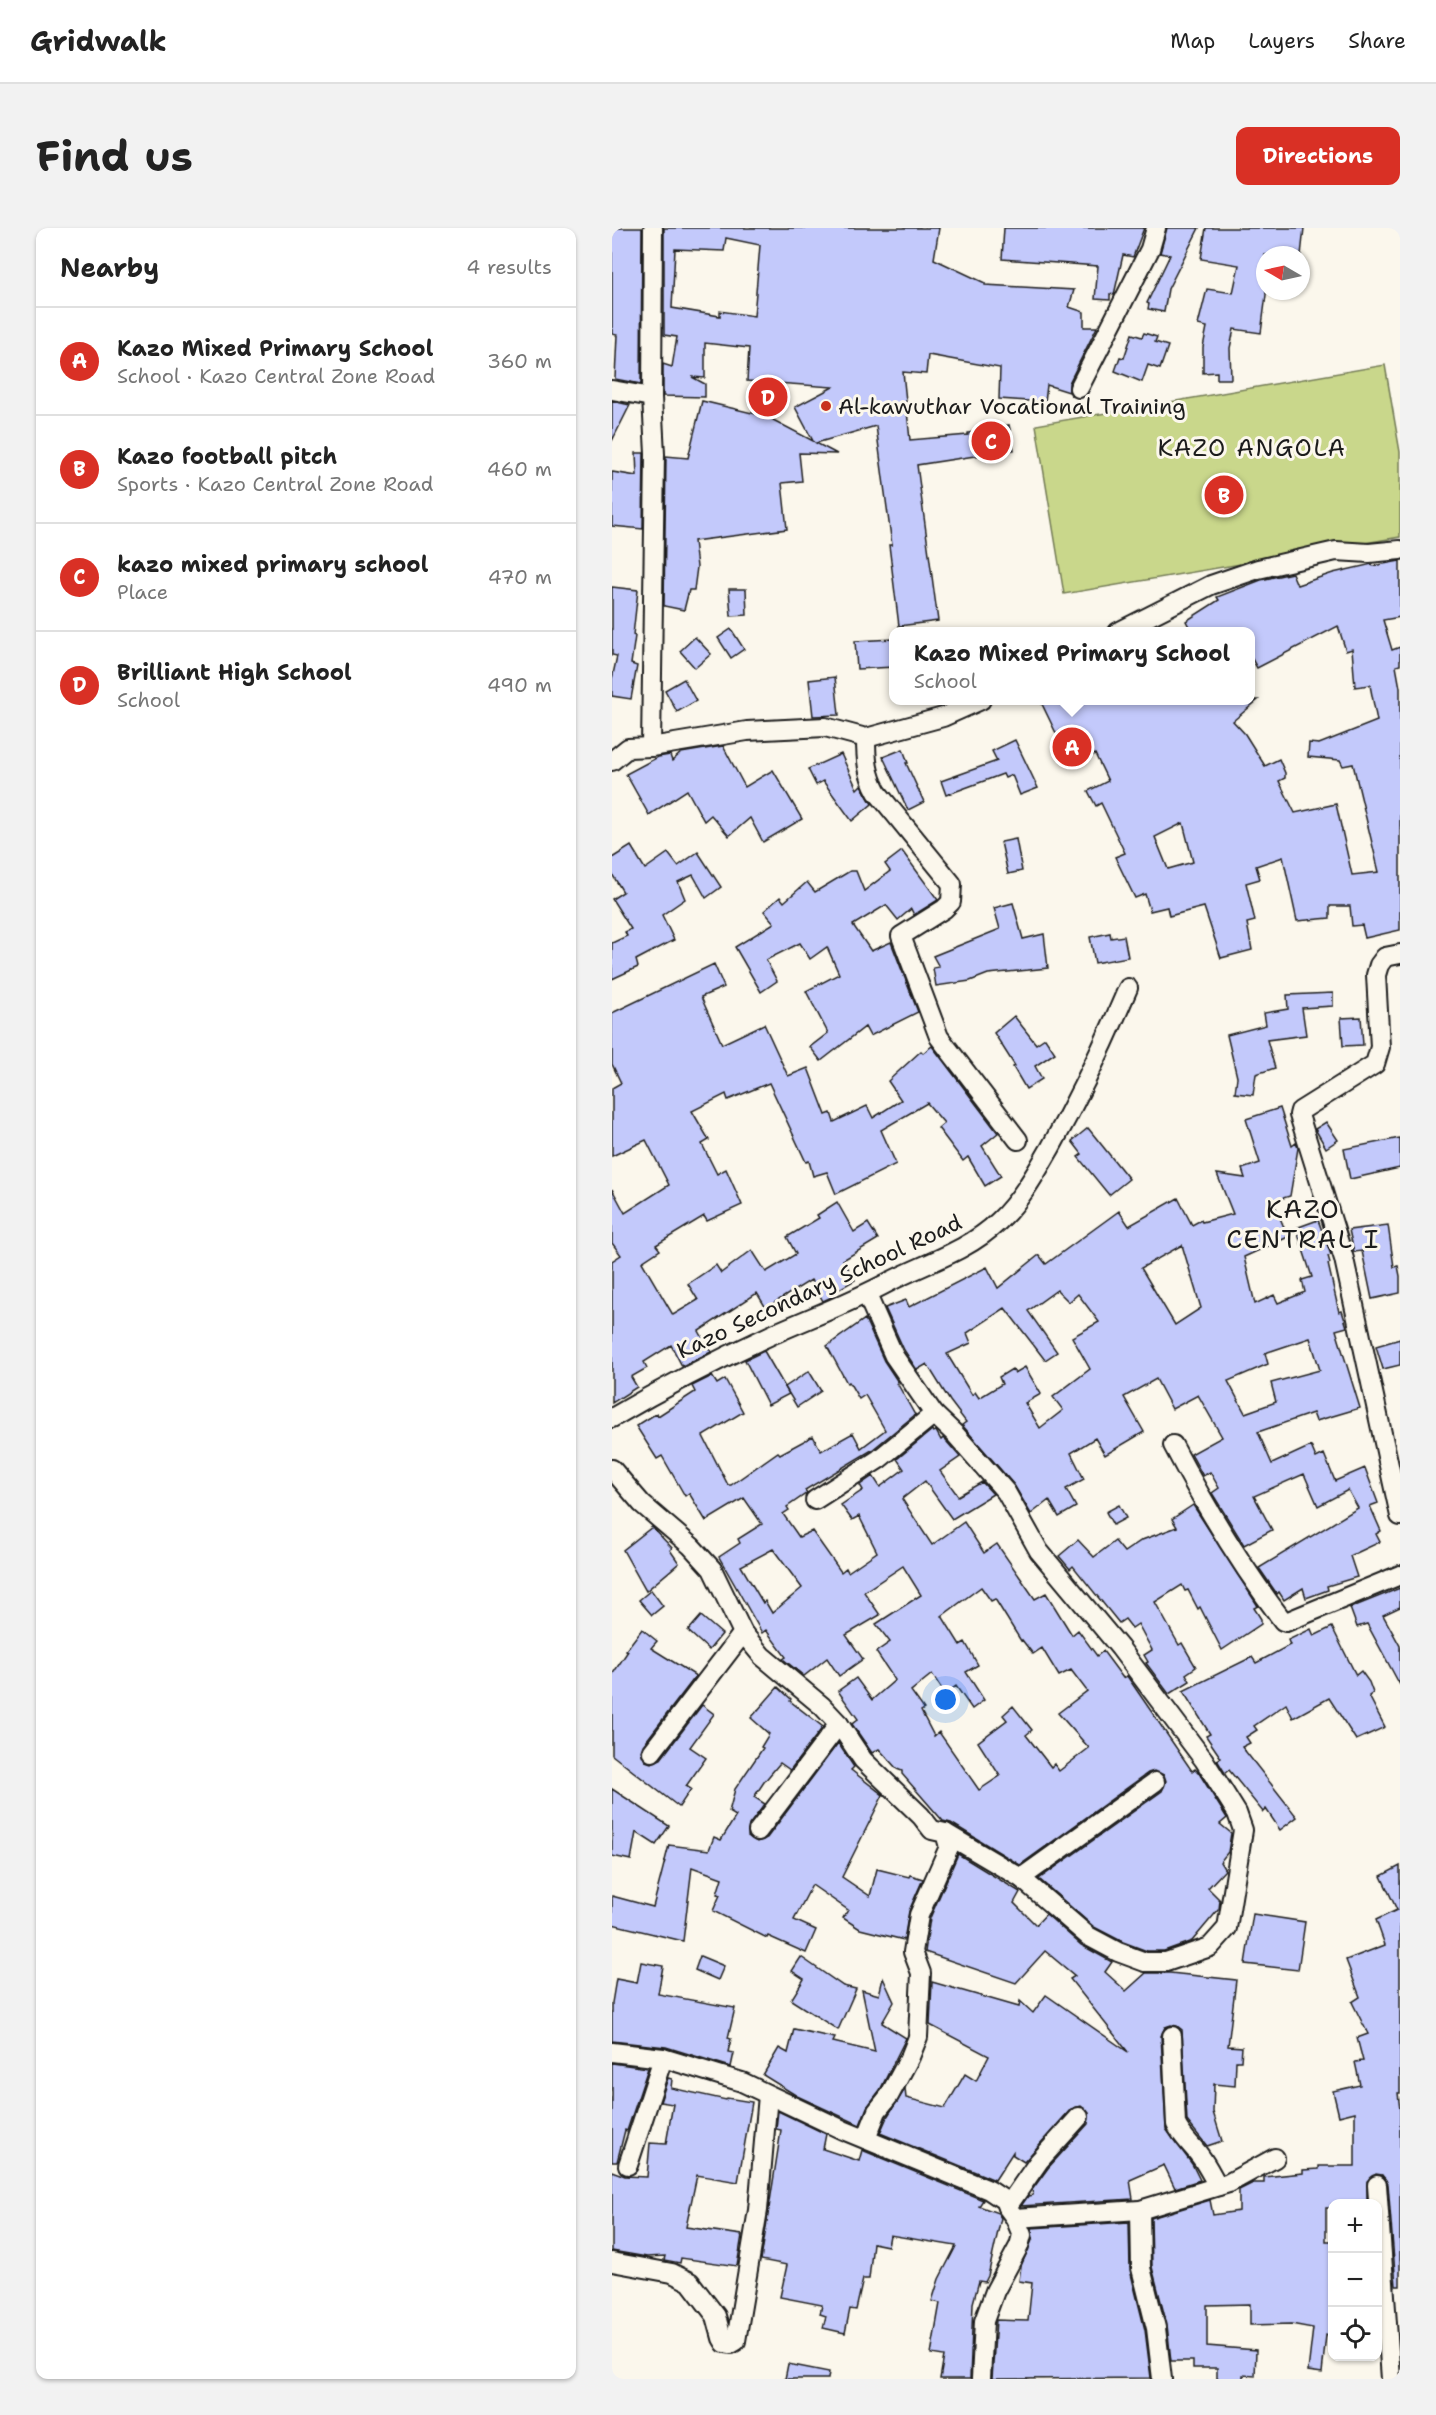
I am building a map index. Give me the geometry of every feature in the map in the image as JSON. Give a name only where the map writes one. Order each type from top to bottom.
[{"type":"street","points":[[651,747],[655,454],[652,397],[653,228]]},
{"type":"street","points":[[1080,388],[1150,249],[1156,228]]},
{"type":"street","points":[[612,390],[652,397]]},
{"type":"street","points":[[1128,627],[1211,585],[1258,569],[1336,551],[1369,553],[1400,550]]},
{"type":"street","points":[[612,761],[628,748],[651,747],[747,731],[825,727],[866,738],[943,717],[970,705]]},
{"type":"street","points":[[866,738],[869,778],[877,792],[952,884],[951,902],[944,909],[901,936],[939,1036],[1018,1140]]},
{"type":"street","points":[[1400,954],[1385,957],[1376,975],[1380,1047],[1375,1064],[1299,1113],[1301,1126],[1321,1179],[1344,1259],[1400,1516]]},
{"type":"street","name":"Kazo Secondary School Road","points":[[612,1418],[680,1378],[771,1335],[867,1295],[974,1241],[998,1222],[1014,1205],[1031,1180],[1077,1101],[1128,988]]},
{"type":"street","points":[[612,1468],[642,1504],[691,1546],[712,1569],[743,1633],[762,1656],[822,1706],[839,1724],[863,1761],[921,1816],[932,1830],[945,1833],[1021,1878],[1088,1936],[1118,1952],[1145,1962],[1166,1962],[1210,1947],[1227,1928],[1243,1830],[1237,1813],[1204,1760],[1120,1648],[1039,1551],[1006,1492],[955,1434],[934,1414],[894,1356],[867,1295]]},
{"type":"street","points":[[815,1500],[879,1459],[934,1414]]},
{"type":"street","points":[[1173,1444],[1198,1492],[1252,1581],[1283,1621],[1286,1622],[1400,1575]]},
{"type":"street","points":[[652,1752],[743,1633]]},
{"type":"street","points":[[758,1831],[839,1724]]},
{"type":"street","points":[[1021,1878],[1155,1782]]},
{"type":"street","points":[[866,2139],[877,2111],[889,2096],[918,2037],[921,1973],[913,1952],[919,1915],[949,1847],[945,1833]]},
{"type":"street","points":[[1172,2036],[1176,2124],[1179,2133],[1188,2140],[1202,2159],[1218,2186]]},
{"type":"street","points":[[612,2052],[663,2058],[742,2082],[866,2139],[989,2190],[1004,2200],[1022,2235],[1019,2246],[995,2291],[984,2321],[981,2379]]},
{"type":"street","points":[[628,2165],[663,2058]]},
{"type":"street","points":[[612,2262],[672,2273],[690,2282],[716,2316],[725,2343],[731,2344],[736,2341],[758,2210],[768,2095]]},
{"type":"street","points":[[1011,2212],[1040,2161],[1079,2117]]},
{"type":"street","points":[[1011,2212],[1140,2210],[1229,2182],[1275,2157]]},
{"type":"street","points":[[1377,2184],[1391,2379]]},
{"type":"street","points":[[1140,2210],[1141,2268],[1156,2328],[1162,2379]]},
{"type":"green space","points":[[1385,365],[1400,452],[1400,537],[1064,594],[1036,425]]},
{"type":"building","points":[[612,228],[642,228],[641,384],[615,379],[617,335],[612,334]]},
{"type":"building","points":[[664,228],[939,228],[934,259],[985,285],[1074,290],[1069,307],[1084,312],[1084,327],[1097,327],[1069,383],[1069,392],[1047,385],[1045,402],[999,399],[1000,368],[928,355],[926,374],[903,372],[910,440],[968,435],[968,433],[1009,425],[1014,450],[917,465],[938,621],[899,626],[889,545],[892,545],[876,426],[816,443],[837,454],[799,453],[802,481],[782,483],[787,529],[694,541],[697,567],[694,590],[689,590],[684,610],[664,606],[666,456],[688,458],[702,401],[756,414],[758,412],[813,441],[795,407],[833,387],[747,381],[749,348],[705,343],[705,378],[692,377],[705,384],[705,397],[663,396],[663,364],[672,367],[677,337],[664,335]],"holes":[[[726,238],[760,245],[754,316],[720,311],[720,316],[672,308],[675,249],[724,251]]]},
{"type":"building","points":[[1004,228],[1144,228],[1133,257],[1123,255],[1114,295],[1110,294],[1110,300],[1095,299],[1098,266],[1002,259]]},
{"type":"building","points":[[1167,228],[1199,228],[1168,289],[1164,312],[1148,309],[1149,304],[1147,303],[1170,255],[1160,253]]},
{"type":"building","points":[[1206,228],[1304,228],[1302,246],[1256,246],[1256,300],[1265,300],[1261,333],[1234,329],[1230,348],[1231,379],[1217,379],[1217,372],[1203,373],[1203,347],[1207,327],[1198,325],[1207,289],[1233,293],[1239,265],[1201,259]]},
{"type":"building","points":[[1144,333],[1157,337],[1155,342],[1168,346],[1160,369],[1148,365],[1142,382],[1115,371],[1120,357],[1124,358],[1132,334],[1142,337]]},
{"type":"building","points":[[612,401],[630,405],[612,441]]},
{"type":"building","points":[[636,453],[644,453],[643,529],[612,526],[612,472],[637,476]]},
{"type":"building","points":[[1400,561],[1400,617],[1383,620],[1392,650],[1400,647],[1400,665],[1396,666],[1400,688],[1400,930],[1365,938],[1362,925],[1352,926],[1350,906],[1330,906],[1330,918],[1297,921],[1283,857],[1256,866],[1260,879],[1246,883],[1255,921],[1247,923],[1252,950],[1221,958],[1204,907],[1169,916],[1167,907],[1150,911],[1145,894],[1135,898],[1115,857],[1125,853],[1101,803],[1096,806],[1088,791],[1108,781],[1095,754],[1072,766],[1042,705],[1252,705],[1233,721],[1245,734],[1265,766],[1279,759],[1285,778],[1279,781],[1295,813],[1336,804],[1352,875],[1379,872],[1353,764],[1343,766],[1340,760],[1308,757],[1309,743],[1319,744],[1377,721],[1370,685],[1355,687],[1352,649],[1346,651],[1338,626],[1257,668],[1255,664],[1255,627],[1189,627],[1186,621],[1219,600],[1217,597],[1261,580],[1292,573],[1297,585],[1333,573],[1372,564],[1373,566]],"holes":[[[1183,823],[1193,862],[1168,869],[1155,837]]]},
{"type":"building","points":[[612,587],[638,590],[631,664],[637,666],[631,699],[612,696],[612,679],[617,656],[612,655]]},
{"type":"building","points":[[729,589],[746,589],[747,615],[731,616]]},
{"type":"building","points":[[731,629],[744,649],[731,658],[718,638]]},
{"type":"building","points":[[695,637],[711,654],[695,668],[680,651]]},
{"type":"building","points":[[889,639],[889,667],[857,669],[855,641]]},
{"type":"building","points":[[835,677],[839,715],[813,716],[809,680]]},
{"type":"building","points":[[684,679],[696,701],[677,712],[665,690]]},
{"type":"building","points":[[1015,740],[1038,788],[1020,795],[1012,775],[1005,778],[1003,774],[946,795],[941,781],[997,761],[992,751]]},
{"type":"building","points":[[723,746],[745,787],[773,770],[802,819],[763,842],[750,818],[729,836],[711,815],[704,821],[687,790],[649,815],[626,774],[658,757],[670,755],[672,761],[681,753]]},
{"type":"building","points":[[903,749],[908,763],[906,763],[924,802],[908,810],[883,757]]},
{"type":"building","points":[[841,754],[857,789],[861,785],[872,804],[852,821],[823,781],[816,785],[808,769]]},
{"type":"building","points":[[1016,839],[1022,871],[1008,874],[1001,842]]},
{"type":"building","points":[[631,846],[645,869],[668,853],[678,866],[698,852],[721,887],[706,898],[693,875],[678,882],[685,899],[662,915],[674,940],[636,960],[638,967],[612,979],[612,943],[627,936],[625,932],[631,929],[612,899],[623,892],[612,874],[612,858]]},
{"type":"building","points":[[902,851],[938,900],[914,915],[911,909],[898,920],[886,905],[853,925],[871,951],[891,942],[918,1012],[870,1036],[865,1027],[821,1061],[810,1047],[828,1033],[806,991],[839,974],[827,947],[810,959],[800,943],[766,960],[777,981],[761,992],[735,947],[774,923],[764,911],[780,897],[784,902],[807,882],[815,892],[850,871],[856,871],[864,891],[890,871],[885,864]]},
{"type":"building","points":[[1013,903],[1023,939],[1044,934],[1048,968],[988,974],[970,981],[936,986],[933,968],[939,967],[933,956],[1000,929],[994,908]]},
{"type":"building","points":[[1110,933],[1111,938],[1124,936],[1128,957],[1095,963],[1090,937]]},
{"type":"building","points":[[714,964],[724,987],[701,997],[722,1044],[764,1024],[788,1076],[808,1068],[826,1115],[831,1113],[834,1122],[867,1106],[873,1118],[901,1100],[888,1081],[921,1051],[923,1053],[932,1046],[998,1133],[982,1146],[1001,1176],[985,1186],[968,1157],[963,1161],[938,1128],[944,1123],[927,1103],[881,1130],[896,1164],[836,1194],[827,1172],[813,1176],[809,1161],[806,1162],[769,1083],[728,1100],[726,1094],[692,1111],[709,1140],[702,1144],[717,1174],[726,1169],[742,1205],[707,1221],[704,1216],[656,1245],[660,1250],[642,1262],[673,1315],[698,1300],[688,1284],[716,1265],[721,1273],[752,1250],[766,1272],[796,1254],[787,1237],[819,1218],[817,1215],[837,1202],[854,1232],[868,1223],[878,1239],[843,1260],[855,1280],[834,1292],[836,1295],[823,1301],[811,1280],[766,1308],[757,1293],[699,1331],[711,1352],[682,1366],[671,1345],[644,1362],[647,1368],[631,1377],[637,1387],[612,1403],[612,1261],[621,1255],[612,1243],[612,1189],[625,1213],[669,1185],[646,1140],[612,1156],[612,1088],[621,1083],[612,1064],[612,1013]]},
{"type":"building","points":[[1333,993],[1333,1006],[1302,1008],[1306,1035],[1267,1040],[1275,1068],[1256,1074],[1253,1095],[1235,1093],[1237,1077],[1227,1035],[1266,1025],[1264,1013],[1288,1009],[1287,995]]},
{"type":"building","points":[[1014,1016],[1036,1044],[1045,1038],[1055,1053],[1035,1066],[1042,1079],[1026,1089],[1013,1067],[1015,1066],[994,1033]]},
{"type":"building","points":[[1361,1017],[1363,1045],[1343,1046],[1341,1018]]},
{"type":"building","points":[[1280,1108],[1292,1146],[1296,1143],[1298,1148],[1290,1196],[1273,1201],[1288,1237],[1244,1257],[1255,1304],[1274,1295],[1278,1303],[1305,1292],[1302,1280],[1312,1277],[1296,1228],[1318,1220],[1331,1255],[1328,1256],[1330,1263],[1328,1264],[1339,1312],[1342,1311],[1347,1327],[1336,1330],[1360,1408],[1316,1421],[1313,1413],[1258,1432],[1272,1464],[1311,1446],[1316,1458],[1324,1454],[1335,1481],[1365,1468],[1378,1503],[1370,1506],[1381,1531],[1376,1534],[1380,1542],[1350,1556],[1357,1577],[1327,1586],[1328,1590],[1306,1598],[1303,1588],[1284,1600],[1279,1592],[1277,1594],[1259,1568],[1358,1508],[1348,1490],[1318,1506],[1304,1474],[1254,1496],[1272,1530],[1244,1545],[1212,1493],[1219,1488],[1210,1472],[1203,1476],[1191,1454],[1222,1437],[1198,1395],[1172,1409],[1156,1379],[1124,1397],[1144,1432],[1105,1455],[1095,1438],[1071,1453],[1084,1479],[1066,1489],[1076,1507],[1059,1517],[1049,1500],[1031,1514],[1014,1485],[962,1425],[966,1422],[927,1364],[917,1370],[904,1350],[885,1308],[906,1300],[909,1307],[987,1267],[998,1288],[1039,1255],[1046,1264],[1119,1211],[1129,1226],[1178,1198],[1192,1225],[1201,1220],[1202,1222],[1233,1214],[1217,1174],[1245,1178],[1242,1169],[1260,1163],[1246,1119]],"holes":[[[1182,1245],[1201,1308],[1175,1325],[1141,1268]],[[1057,1290],[1069,1302],[1078,1294],[1099,1322],[1072,1337],[1090,1369],[1053,1397],[1063,1410],[1040,1428],[1025,1403],[1041,1394],[1025,1367],[1015,1373],[1012,1369],[999,1377],[1002,1384],[979,1398],[975,1392],[972,1395],[947,1354],[971,1343],[967,1333],[1005,1308],[1045,1360],[1057,1352],[1028,1311]],[[1310,1338],[1320,1370],[1271,1383],[1276,1402],[1245,1413],[1228,1381],[1268,1364],[1265,1353]]]},
{"type":"building","points":[[1326,1122],[1338,1140],[1326,1148],[1315,1129]]},
{"type":"building","points":[[1088,1128],[1129,1179],[1109,1195],[1078,1157],[1082,1154],[1072,1141]]},
{"type":"building","points":[[1400,1138],[1400,1168],[1350,1179],[1344,1149]]},
{"type":"building","points":[[1388,1225],[1394,1267],[1398,1266],[1400,1276],[1400,1293],[1372,1299],[1362,1251],[1354,1252],[1349,1230]]},
{"type":"building","points":[[865,1319],[884,1361],[915,1415],[872,1450],[805,1490],[807,1493],[787,1507],[789,1510],[783,1514],[799,1537],[812,1531],[841,1572],[846,1568],[848,1572],[877,1552],[859,1516],[852,1520],[841,1505],[863,1490],[860,1485],[873,1476],[880,1487],[904,1469],[897,1459],[932,1430],[936,1431],[941,1440],[943,1438],[947,1442],[960,1457],[940,1471],[958,1496],[982,1482],[993,1494],[952,1519],[925,1481],[902,1499],[932,1545],[964,1522],[984,1553],[997,1544],[1035,1599],[1046,1593],[1072,1635],[1078,1630],[1097,1656],[1103,1651],[1123,1678],[1127,1676],[1192,1771],[1195,1769],[1199,1773],[1227,1818],[1220,1824],[1231,1833],[1228,1852],[1220,1862],[1225,1870],[1208,1888],[1220,1900],[1219,1909],[1192,1941],[1164,1951],[1147,1951],[1123,1942],[1094,1927],[1039,1879],[1162,1791],[1166,1781],[1164,1775],[1154,1771],[1148,1773],[1020,1865],[951,1823],[943,1821],[902,1774],[902,1771],[897,1769],[879,1749],[872,1753],[852,1724],[858,1719],[838,1691],[856,1678],[872,1700],[895,1680],[876,1652],[890,1642],[876,1624],[921,1595],[903,1566],[864,1592],[880,1615],[846,1635],[863,1659],[839,1676],[827,1658],[804,1676],[783,1659],[786,1657],[766,1630],[762,1633],[719,1557],[740,1543],[738,1539],[762,1524],[744,1498],[706,1521],[689,1493],[685,1496],[662,1456],[657,1459],[636,1426],[657,1413],[658,1416],[695,1392],[692,1386],[712,1376],[717,1384],[725,1379],[743,1412],[703,1436],[728,1485],[778,1452],[780,1454],[813,1436],[821,1451],[853,1433],[861,1448],[885,1430],[865,1395],[859,1399],[849,1382],[847,1383],[827,1346]],"holes":[[[773,1549],[802,1588],[772,1613],[765,1601],[763,1603],[741,1566]],[[981,1587],[991,1601],[995,1599],[1021,1641],[1033,1654],[1042,1648],[1059,1676],[1071,1670],[1087,1691],[1058,1713],[1089,1748],[1059,1771],[1054,1764],[1051,1767],[1026,1735],[1032,1730],[1013,1706],[1003,1715],[1007,1720],[978,1742],[1000,1776],[979,1790],[939,1732],[934,1736],[921,1711],[924,1709],[911,1691],[932,1674],[945,1694],[956,1686],[972,1709],[984,1700],[966,1672],[978,1665],[965,1642],[960,1645],[942,1616]]]},
{"type":"building","points":[[1400,1339],[1400,1365],[1383,1369],[1376,1346]]},
{"type":"building","points":[[764,1351],[789,1394],[768,1405],[745,1360]]},
{"type":"building","points":[[809,1371],[821,1391],[797,1407],[785,1387]]},
{"type":"building","points":[[1119,1505],[1126,1518],[1113,1525],[1106,1512]]},
{"type":"building","points":[[1193,1505],[1258,1606],[1254,1608],[1261,1619],[1261,1624],[1222,1650],[1200,1607],[1198,1609],[1188,1590],[1185,1591],[1182,1585],[1155,1602],[1179,1645],[1182,1643],[1196,1667],[1186,1674],[1190,1681],[1169,1694],[1146,1663],[1148,1662],[1144,1655],[1152,1650],[1138,1624],[1132,1628],[1125,1619],[1119,1623],[1073,1566],[1070,1569],[1059,1556],[1078,1540],[1094,1557],[1115,1541],[1124,1552],[1142,1540],[1177,1527],[1172,1519]]},
{"type":"building","points":[[652,1527],[672,1548],[670,1550],[679,1563],[646,1591],[623,1550]]},
{"type":"building","points":[[1400,1588],[1400,1607],[1383,1615],[1400,1646],[1400,1685],[1367,1624],[1357,1627],[1350,1608]]},
{"type":"building","points":[[651,1590],[663,1606],[652,1615],[639,1600]]},
{"type":"building","points":[[701,1616],[722,1634],[709,1650],[688,1631]]},
{"type":"building","points":[[1332,1627],[1356,1675],[1361,1671],[1369,1682],[1373,1693],[1369,1696],[1385,1727],[1356,1740],[1329,1698],[1293,1718],[1286,1704],[1254,1726],[1257,1730],[1246,1737],[1250,1743],[1242,1747],[1297,1817],[1280,1830],[1266,1809],[1263,1812],[1229,1770],[1225,1773],[1217,1760],[1221,1758],[1206,1736],[1210,1734],[1183,1691],[1252,1657],[1256,1663],[1290,1645],[1288,1640],[1311,1629],[1314,1636]]},
{"type":"building","points":[[642,1629],[657,1641],[651,1648],[696,1676],[643,1745],[641,1751],[645,1761],[651,1763],[661,1759],[702,1705],[714,1714],[690,1747],[706,1758],[686,1786],[691,1789],[679,1807],[612,1755],[612,1675],[628,1651],[626,1650]]},
{"type":"building","points":[[778,1687],[791,1699],[790,1701],[823,1727],[790,1770],[780,1763],[764,1782],[754,1797],[765,1804],[749,1825],[748,1836],[757,1842],[767,1838],[838,1743],[854,1767],[851,1770],[883,1795],[842,1877],[870,1896],[877,1869],[923,1879],[909,1911],[904,1940],[860,1929],[843,1918],[848,1910],[812,1885],[794,1920],[816,1930],[806,1953],[768,1936],[767,1938],[713,1911],[720,1895],[717,1894],[722,1878],[692,1867],[683,1941],[612,1924],[612,1896],[653,1907],[669,1845],[709,1850],[714,1837],[721,1840],[736,1816],[729,1812],[735,1789],[763,1748],[761,1747],[769,1734],[751,1718]]},
{"type":"building","points":[[612,1789],[669,1826],[656,1845],[636,1832],[631,1860],[612,1856]]},
{"type":"building","points":[[958,1854],[1020,1892],[1014,1903],[1036,1925],[1046,1914],[1081,1945],[1112,1962],[1105,1972],[1126,1991],[1146,1973],[1170,1973],[1236,1980],[1228,2046],[1242,2047],[1241,2061],[1236,2061],[1235,2086],[1214,2084],[1213,2112],[1222,2141],[1207,2146],[1187,2121],[1182,2030],[1171,2025],[1165,2027],[1161,2036],[1166,2129],[1192,2164],[1200,2180],[1175,2188],[1164,2165],[1130,2180],[1133,2199],[1021,2206],[1028,2196],[1033,2195],[1032,2190],[1048,2168],[1088,2124],[1089,2113],[1081,2106],[1071,2109],[1024,2162],[1013,2155],[1013,2152],[995,2180],[880,2133],[887,2117],[905,2089],[906,2098],[945,2108],[965,2074],[976,2081],[989,2056],[930,2025],[932,1982],[1019,2007],[1020,2001],[1033,2013],[1046,1995],[1128,2052],[1070,1979],[1075,1976],[1045,1951],[1016,1983],[925,1952],[930,1918]]},
{"type":"building","points":[[1400,1866],[1400,2093],[1398,2093],[1400,2110],[1400,2286],[1396,2286],[1388,2184],[1382,2175],[1376,2174],[1367,2181],[1367,2199],[1328,2199],[1326,2241],[1328,2241],[1328,2335],[1326,2335],[1322,2373],[1308,2371],[1313,2328],[1291,2324],[1250,2325],[1250,2304],[1207,2305],[1207,2346],[1256,2350],[1255,2376],[1243,2375],[1243,2379],[1217,2379],[1217,2368],[1193,2368],[1193,2361],[1171,2361],[1167,2325],[1152,2267],[1151,2218],[1210,2200],[1213,2215],[1239,2211],[1239,2190],[1253,2183],[1264,2183],[1264,2177],[1303,2173],[1303,2170],[1319,2169],[1319,2166],[1355,2166],[1355,2112],[1339,2116],[1333,2091],[1360,2085],[1355,2062],[1363,2061],[1357,2038],[1368,2034],[1352,2002],[1360,1997],[1346,1960],[1385,1945],[1376,1920],[1397,1910],[1381,1876]]},
{"type":"building","points":[[1253,1914],[1305,1922],[1298,1970],[1245,1964]]},
{"type":"building","points":[[700,1956],[724,1966],[718,1980],[695,1970]]},
{"type":"building","points":[[801,1957],[843,1986],[856,1989],[838,2030],[791,2000],[804,1979],[792,1971]]},
{"type":"building","points":[[641,1962],[663,1966],[658,1994],[735,2008],[728,2038],[731,2039],[728,2052],[734,2053],[731,2067],[666,2047],[612,2041],[612,2003],[616,1979],[637,1983]]},
{"type":"building","points":[[883,1978],[894,2002],[882,2023],[906,2038],[880,2090],[867,2107],[860,2125],[797,2096],[763,2075],[779,2048],[788,2053],[794,2029],[835,2038],[833,2042],[875,2052],[862,1990],[879,1995]]},
{"type":"building","points":[[612,2063],[648,2068],[627,2131],[625,2130],[617,2162],[612,2162]]},
{"type":"building","points":[[668,2078],[672,2079],[671,2088],[726,2100],[727,2098],[752,2102],[738,2182],[697,2175],[686,2227],[742,2235],[737,2266],[681,2258],[680,2263],[664,2260],[665,2256],[647,2257],[612,2251],[612,2171],[625,2176],[647,2177],[650,2143],[666,2144],[673,2104],[660,2102]]},
{"type":"building","points":[[778,2111],[826,2134],[823,2149],[859,2161],[862,2150],[983,2200],[979,2206],[998,2213],[1001,2218],[988,2276],[985,2282],[979,2281],[973,2303],[970,2379],[940,2379],[944,2356],[931,2354],[940,2303],[932,2301],[939,2279],[956,2246],[890,2235],[888,2246],[873,2243],[869,2279],[863,2279],[856,2310],[850,2309],[845,2333],[823,2328],[826,2316],[820,2314],[822,2305],[780,2297],[787,2265],[761,2260],[781,2130],[776,2129]]},
{"type":"building","points":[[1129,2222],[1130,2270],[1145,2330],[1151,2378],[992,2379],[996,2320],[1028,2321],[1032,2283],[1019,2281],[1021,2266],[1033,2238],[1031,2228]]},
{"type":"building","points":[[788,2364],[829,2372],[828,2379],[785,2379]]},
{"type":"place","name":"Brilliant High School","points":[[768,397]]},
{"type":"place","name":"Al-kawuthar Vocational Training","points":[[826,406]]},
{"type":"place","name":"kazo mixed primary school","points":[[991,441]]},
{"type":"place","name":"Kazo football pitch","points":[[1224,495]]},
{"type":"place","name":"Kazo Mixed Primary School","points":[[1072,747]]},
{"type":"district","name":"KAZO ANGOLA","points":[[1252,448]]},
{"type":"district","name":"KAZO CENTRAL I","points":[[1303,1224]]}]
